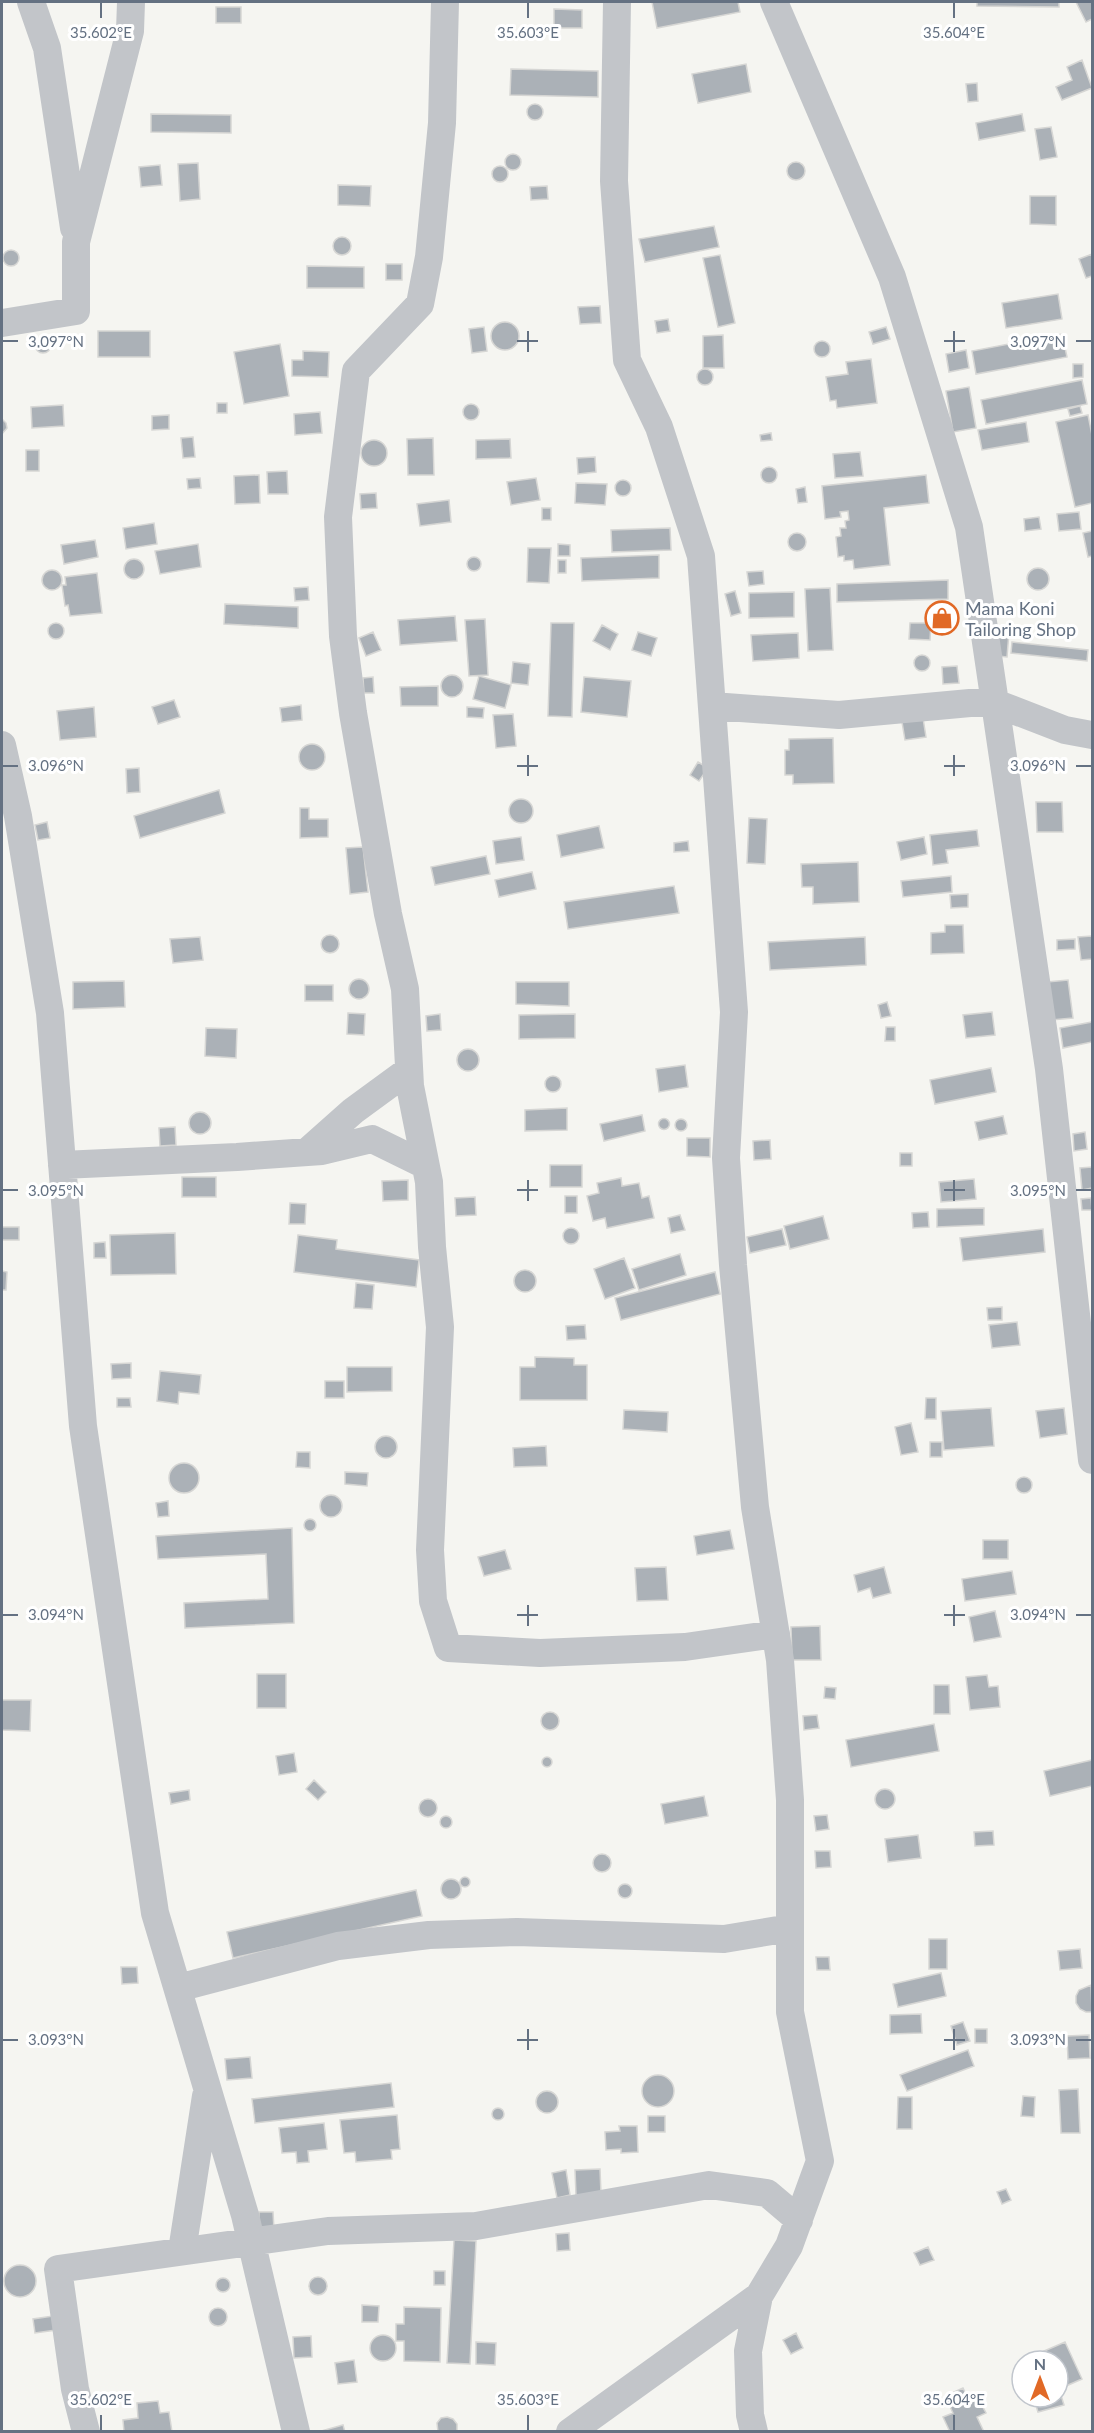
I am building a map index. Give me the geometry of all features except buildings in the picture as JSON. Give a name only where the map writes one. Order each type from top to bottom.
[{"type":"street","points":[[2,323],[76,311],[76,242],[47,48],[31,2]]},
{"type":"street","points":[[76,242],[130,31],[131,2]]},
{"type":"street","points":[[445,2],[442,123],[429,257],[420,304],[356,371],[338,517],[343,636],[353,713],[388,914],[405,989],[410,1086],[429,1182],[432,1247],[440,1327],[430,1550],[433,1601],[448,1648],[540,1653],[685,1647],[776,1634]]},
{"type":"street","points":[[617,2],[614,181],[627,360],[659,427],[701,556],[734,1012],[726,1158],[733,1265],[755,1507],[776,1634],[790,1800],[790,2012],[820,2161],[789,2246],[759,2296],[748,2351],[750,2415],[754,2432]]},
{"type":"street","points":[[774,2],[892,277],[969,527],[1049,1069],[1092,1460]]},
{"type":"street","points":[[712,706],[839,715],[995,703],[1065,730],[1092,735]]},
{"type":"street","points":[[2,746],[18,816],[50,1013],[83,1426],[154,1914],[252,2241],[296,2432]]},
{"type":"street","points":[[308,1151],[353,1112],[409,1070]]},
{"type":"street","points":[[62,1165],[237,1157],[322,1150],[372,1139],[425,1165]]},
{"type":"street","points":[[178,1988],[338,1946],[429,1935],[517,1932],[724,1939],[790,1928]]},
{"type":"street","points":[[182,2251],[207,2085]]},
{"type":"street","points":[[86,2432],[75,2389],[58,2269],[328,2231],[476,2226],[709,2185],[767,2193],[799,2220]]},
{"type":"street","points":[[570,2432],[759,2296]]},
{"type":"place","name":"Mama Koni Tailoring Shop","points":[[942,618]]}]
